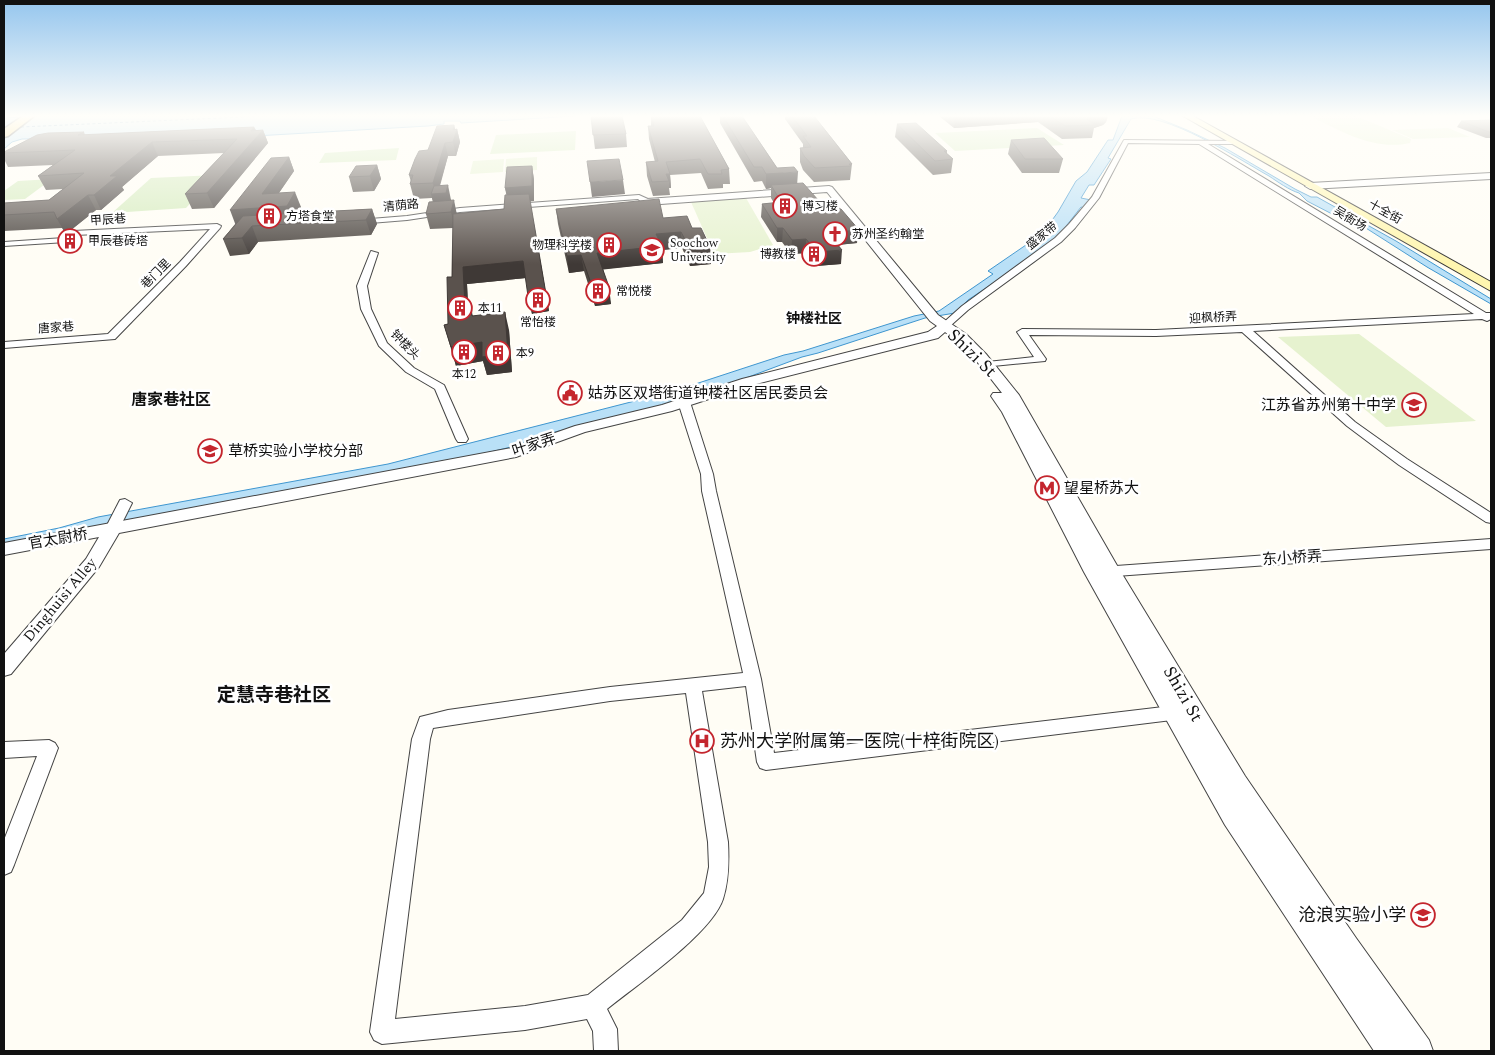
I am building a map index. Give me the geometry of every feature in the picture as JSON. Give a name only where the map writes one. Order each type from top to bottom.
[{"type":"main road","name":"十全街","points":[[1273,165],[1491,287]]},
{"type":"street","name":"盛家带","points":[[936,318],[965,308],[1058,240],[1095,198],[1113,165]]},
{"type":"street","name":"吴衙场","points":[[1241,165],[1489,318]]},
{"type":"street","points":[[1310,186],[1491,176]]},
{"type":"street","name":"清荫路","points":[[353,222],[407,218],[460,210],[639,197],[647,202],[750,196],[829,188],[936,318]]},
{"type":"street","name":"甲辰巷","points":[[4,244],[66,240],[73,233],[217,226]]},
{"type":"street","name":"巷门里","points":[[111,337],[183,264],[217,226]]},
{"type":"street","name":"钟楼头","points":[[374,253],[362,286],[366,309],[370,318],[383,344],[410,370],[440,387],[462,439]]},
{"type":"street","name":"Shizi St","points":[[936,318],[961,337],[987,364],[1014,398],[1027,418],[1102,572]]},
{"type":"street","name":"Shizi St","points":[[936,318],[945,332],[990,385],[1009,412],[1183,712],[1234,817],[1392,1051]]},
{"type":"street","name":"叶家弄","points":[[118,517],[516,452],[580,429],[684,402],[747,382],[934,335],[936,318]]},
{"type":"street","name":"迎枫桥弄","points":[[987,364],[1041,359],[1022,332],[1156,333],[1489,318]]},
{"type":"street","points":[[1245,329],[1351,424],[1402,462],[1491,519]]},
{"type":"street","name":"唐家巷","points":[[4,345],[111,337]]},
{"type":"street","points":[[684,402],[707,474],[709,491],[753,678],[766,762],[1183,712]]},
{"type":"street","name":"官太尉桥","points":[[4,549],[118,517]]},
{"type":"street","name":"Dinghuisi Alley","points":[[4,668],[93,563],[118,517]]},
{"type":"street","name":"东小桥弄","points":[[1102,572],[1491,544]]},
{"type":"street","points":[[693,685],[718,842],[719,867],[713,898],[690,928],[593,1006],[525,1018],[382,1032],[421,739],[426,722],[448,717],[610,694],[753,678]]},
{"type":"street","name":"Shizi St","points":[[1183,712],[1242,791],[1346,948],[1418,1051]]},
{"type":"street","points":[[4,750],[49,748],[4,865]]},
{"type":"street","points":[[593,1006],[605,1029],[606,1051]]},
{"type":"green space","points":[[472,165],[504,165],[503,172],[470,174]]},
{"type":"green space","points":[[506,165],[537,165],[537,170],[505,172]]},
{"type":"green space","points":[[216,175],[186,208],[112,213],[151,178]]},
{"type":"green space","points":[[52,179],[25,199],[4,200],[4,191],[18,181]]},
{"type":"green space","points":[[746,198],[773,245],[750,252],[714,254],[691,202]]},
{"type":"green space","points":[[1359,334],[1476,421],[1386,427],[1278,337]]},
{"type":"water","points":[[1091,165],[1107,165],[1094,185],[1089,185],[1081,198],[1091,200],[1085,208],[1081,207],[1060,234],[1013,270],[968,300],[955,313],[925,318],[802,357],[695,397],[551,433],[511,447],[424,468],[98,527],[4,548],[4,539],[59,528],[98,517],[388,464],[674,391],[784,355],[803,351],[914,316],[939,311],[993,274],[988,271],[1042,234],[1058,212],[1076,181],[1087,172]]},
{"type":"water","points":[[1251,165],[1254,165],[1311,197],[1317,197],[1396,241],[1491,299],[1491,304],[1427,267],[1358,223],[1343,216],[1334,215],[1307,201],[1299,193],[1287,188]]},
{"type":"building","points":[[53,165],[123,165],[110,176],[117,176],[94,195],[88,195],[57,219],[54,212],[4,215],[4,203],[49,200],[84,173],[38,176]]},
{"type":"building","points":[[212,165],[232,165],[207,193],[185,194]]},
{"type":"building","points":[[265,165],[283,165],[262,194],[295,192],[287,206],[230,210]]},
{"type":"building","points":[[377,165],[370,176],[349,177],[356,166]]},
{"type":"building","points":[[413,165],[438,165],[433,183],[410,184],[413,175],[409,175]]},
{"type":"building","points":[[588,165],[620,165],[623,180],[590,182]]},
{"type":"building","points":[[647,165],[667,165],[670,174],[666,174],[669,181],[652,182]]},
{"type":"building","points":[[703,165],[727,165],[729,169],[721,170],[722,174],[708,174]]},
{"type":"building","points":[[753,165],[775,165],[777,168],[794,167],[798,172],[766,174],[762,167],[754,167]]},
{"type":"building","points":[[812,165],[851,166],[815,168]]},
{"type":"building","points":[[532,166],[532,186],[505,188],[507,167]]},
{"type":"building","points":[[803,183],[827,210],[841,209],[859,230],[827,232],[842,250],[817,252],[806,239],[792,240],[783,228],[777,228],[762,204],[781,202],[771,185]]},
{"type":"building","points":[[448,185],[446,193],[431,194],[434,186]]},
{"type":"building","points":[[529,194],[546,294],[528,296],[523,261],[463,267],[465,306],[471,306],[472,316],[505,312],[508,354],[482,357],[482,342],[451,347],[444,325],[448,324],[447,277],[452,277],[453,214],[504,209],[505,195]]},
{"type":"building","points":[[659,199],[663,218],[687,216],[692,228],[701,228],[710,247],[690,249],[681,232],[656,234],[662,246],[597,253],[609,287],[593,289],[581,255],[567,256],[556,209]]},
{"type":"building","points":[[454,200],[451,212],[426,214],[429,202]]},
{"type":"building","points":[[372,209],[366,220],[252,226],[242,238],[223,239],[243,216]]},
{"type":"place","name":"博习楼","points":[[785,206]]},
{"type":"place","name":"方塔食堂","points":[[269,216]]},
{"type":"place","name":"苏州圣约翰堂","points":[[835,234]]},
{"type":"place","name":"甲辰巷砖塔","points":[[70,241]]},
{"type":"place","name":"物理科学楼","points":[[609,245]]},
{"type":"place","name":"Soochow University","points":[[652,250]]},
{"type":"place","name":"博教楼","points":[[814,254]]},
{"type":"place","name":"常悦楼","points":[[598,291]]},
{"type":"place","name":"常怡楼","points":[[538,300]]},
{"type":"place","name":"本11","points":[[460,308]]},
{"type":"place","name":"本12","points":[[464,352]]},
{"type":"place","name":"本9","points":[[498,353]]},
{"type":"place","name":"姑苏区双塔街道钟楼社区居民委员会","points":[[570,393]]},
{"type":"place","name":"江苏省苏州第十中学","points":[[1414,405]]},
{"type":"place","name":"草桥实验小学校分部","points":[[210,451]]},
{"type":"place","name":"望星桥苏大","points":[[1047,488]]},
{"type":"place","name":"苏州大学附属第一医院(十梓街院区)","points":[[702,741]]},
{"type":"place","name":"沧浪实验小学","points":[[1423,915]]},
{"type":"district","name":"钟楼社区","points":[[814,318]]},
{"type":"district","name":"唐家巷社区","points":[[171,400]]},
{"type":"district","name":"定慧寺巷社区","points":[[274,695]]}]
